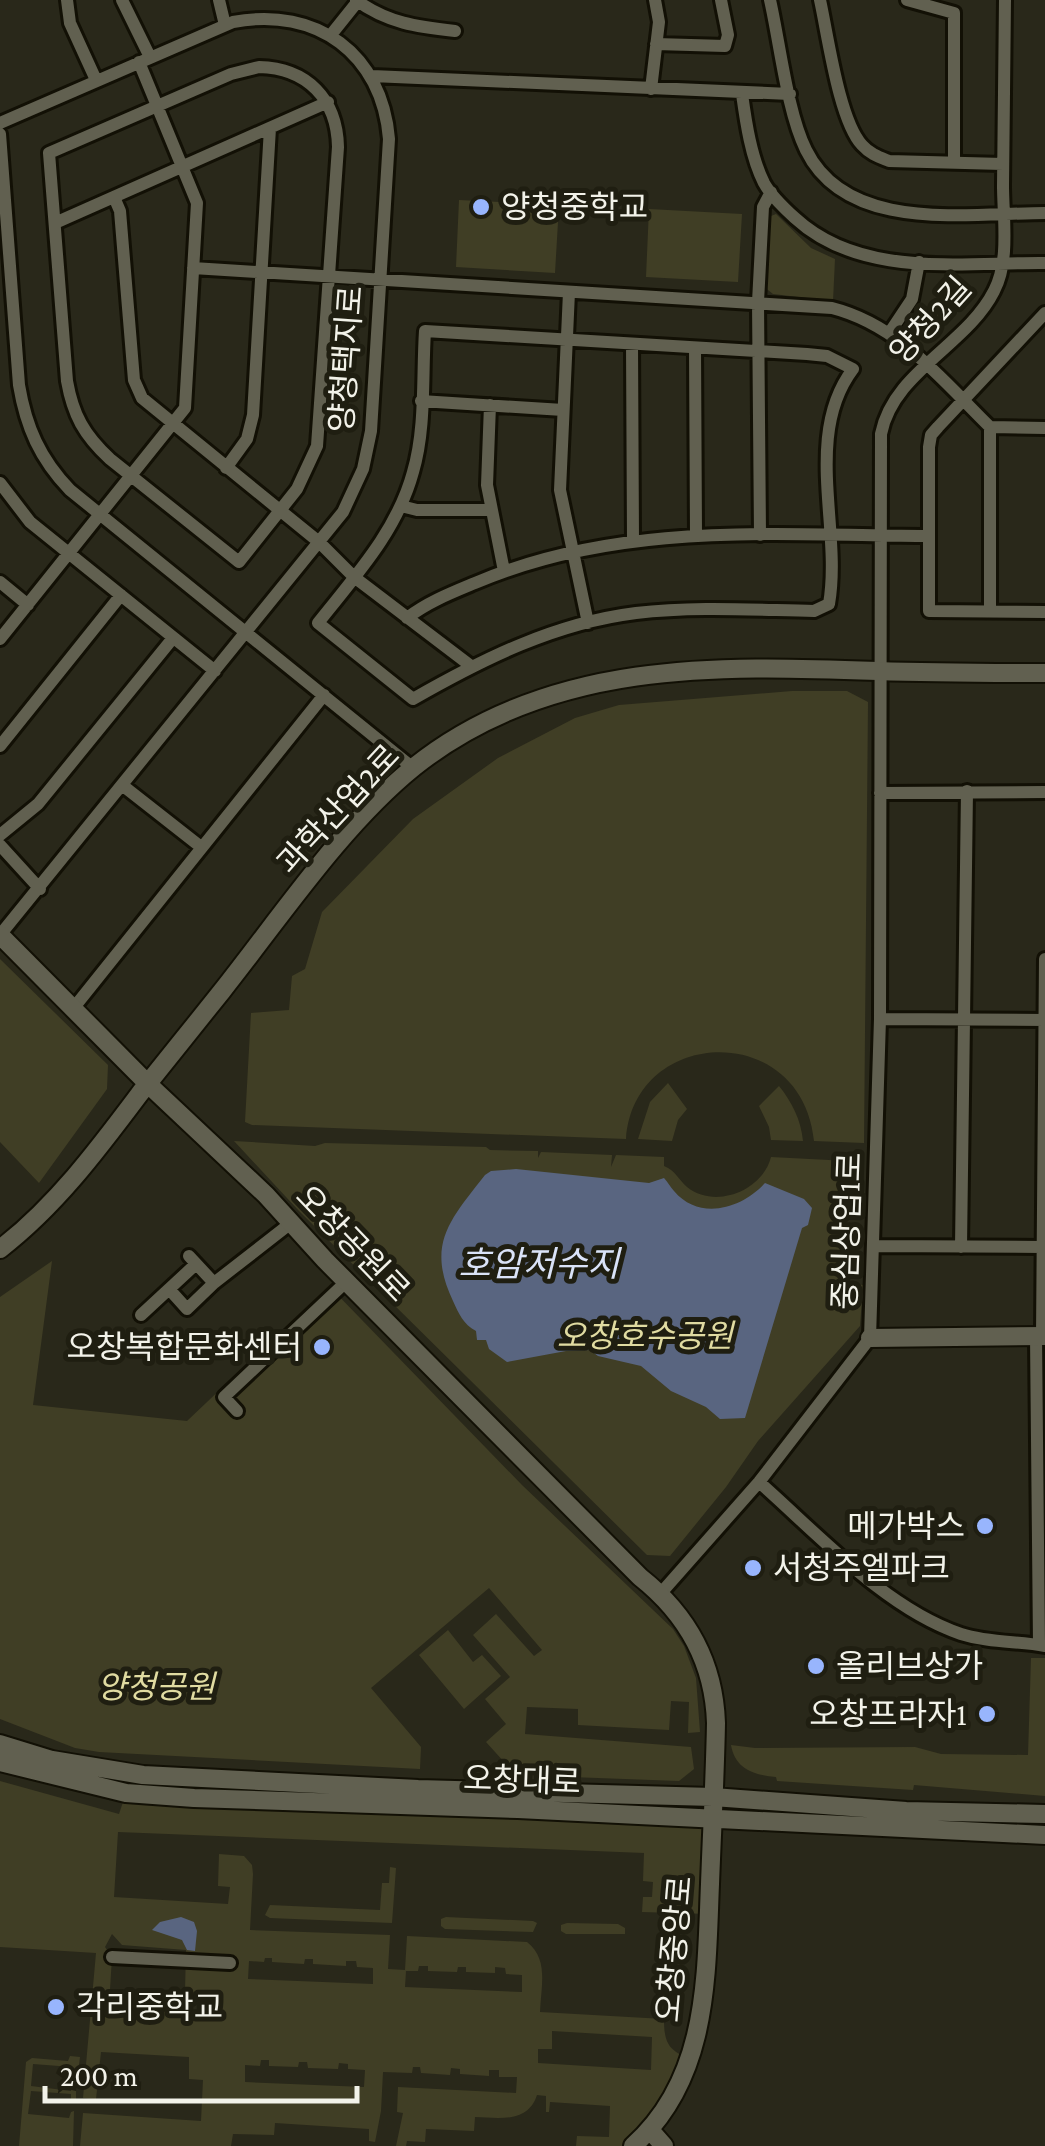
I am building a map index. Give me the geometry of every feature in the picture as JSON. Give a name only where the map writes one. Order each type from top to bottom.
[{"type":"street","points":[[67,0],[70,23],[96,80]]},
{"type":"street","points":[[0,640],[185,408],[197,202],[158,106],[122,0]]},
{"type":"street","points":[[218,0],[226,25]]},
{"type":"street","points":[[651,89],[659,22],[655,0]]},
{"type":"street","points":[[656,44],[725,46],[728,35],[721,0]]},
{"type":"street","points":[[770,0],[802,139],[815,166],[840,192],[893,212],[1045,214]]},
{"type":"street","points":[[820,0],[848,124],[873,155],[890,160],[1003,164]]},
{"type":"street","points":[[907,0],[954,13],[954,163]]},
{"type":"street","name":"양청2길","points":[[883,671],[883,422],[903,390],[988,302],[997,286],[1002,262],[1005,0]]},
{"type":"street","points":[[330,36],[357,1],[402,24],[455,31]]},
{"type":"street","name":"양청택지로","points":[[0,122],[226,25],[251,18],[282,18],[330,36],[357,57],[372,76],[384,105],[389,140],[368,449],[355,490],[343,512],[0,934]]},
{"type":"street","points":[[259,67],[298,75],[328,102],[336,121],[338,147],[317,446],[307,473],[239,562],[132,477],[83,431],[71,404],[49,153],[231,74],[259,67]]},
{"type":"street","points":[[372,76],[790,94]]},
{"type":"street","points":[[742,94],[764,184],[803,225],[843,249],[879,260],[1045,263]]},
{"type":"street","points":[[54,224],[328,102]]},
{"type":"street","points":[[226,468],[242,449],[251,429],[270,128]]},
{"type":"street","points":[[0,134],[5,275],[18,385],[28,426],[45,461],[102,515],[413,768]]},
{"type":"street","points":[[760,535],[758,302],[763,208],[770,192]]},
{"type":"street","points":[[114,197],[120,211],[136,389],[174,426],[319,542],[354,577],[471,666]]},
{"type":"street","points":[[890,332],[912,300],[918,262]]},
{"type":"street","points":[[194,268],[832,308],[854,313],[890,332],[990,427],[1045,428]]},
{"type":"street","points":[[569,292],[560,490],[588,623]]},
{"type":"street","points":[[1045,313],[931,435],[929,536],[930,611],[1045,612]]},
{"type":"street","points":[[425,331],[632,344],[828,356],[853,369],[837,396],[830,427],[830,599],[822,610],[664,610],[588,623],[471,666],[414,699],[318,623],[378,548],[400,506],[416,459],[425,331]]},
{"type":"street","points":[[632,344],[633,540]]},
{"type":"street","points":[[695,348],[696,535]]},
{"type":"street","points":[[421,400],[563,410]]},
{"type":"street","points":[[490,405],[486,465],[490,510],[504,571]]},
{"type":"street","points":[[990,427],[990,612]]},
{"type":"street","points":[[0,483],[30,522],[215,671]]},
{"type":"street","points":[[400,506],[416,510],[490,510]]},
{"type":"street","points":[[407,618],[424,606],[504,571],[572,550],[633,540],[696,535],[929,536]]},
{"type":"street","points":[[0,582],[28,605]]},
{"type":"street","points":[[0,746],[121,595]]},
{"type":"street","points":[[0,835],[38,804],[173,638]]},
{"type":"street","name":"과학산업2로","points":[[0,1250],[91,1158],[350,832],[413,768],[458,738],[538,700],[614,678],[652,672],[721,669],[1045,673]]},
{"type":"street","name":"중심상업1로","points":[[759,1482],[870,1338],[880,1018],[883,671]]},
{"type":"street","points":[[72,1010],[324,696]]},
{"type":"street","points":[[122,785],[201,847]]},
{"type":"street","points":[[880,792],[1045,792]]},
{"type":"street","points":[[962,1247],[966,792]]},
{"type":"street","points":[[0,845],[40,889]]},
{"type":"street","name":"오창공원로","points":[[0,934],[72,1010],[266,1195],[640,1577],[661,1593],[699,1646],[713,1685],[713,1797]]},
{"type":"street","points":[[661,1593],[759,1482],[894,1598],[933,1623],[994,1642],[1042,1645],[1045,958]]},
{"type":"street","points":[[880,1018],[1045,1020]]},
{"type":"street","points":[[169,1289],[186,1309],[291,1222]]},
{"type":"street","points":[[873,1246],[1042,1248]]},
{"type":"street","points":[[141,1315],[192,1260],[214,1283]]},
{"type":"street","points":[[238,1411],[224,1397],[347,1281]]},
{"type":"street","points":[[870,1338],[1041,1336]]},
{"type":"street","name":"오창대로","points":[[0,1744],[52,1760],[143,1775],[1045,1814]]},
{"type":"street","name":"오창대로","points":[[0,1762],[126,1793],[1045,1835]]},
{"type":"street","name":"오창중앙로","points":[[633,2146],[650,2130],[679,2086],[701,2021],[713,1797]]},
{"type":"street","points":[[112,1957],[230,1963]]},
{"type":"street","points":[[650,2130],[664,2146]]},
{"type":"green space","points":[[459,200],[559,205],[555,273],[456,267]]},
{"type":"green space","points":[[649,209],[742,214],[738,282],[646,277]]},
{"type":"green space","points":[[776,214],[811,248],[835,259],[833,301],[773,294],[763,286],[766,218]]},
{"type":"green space","points":[[792,691],[847,691],[868,702],[864,1143],[814,1141],[803,1102],[781,1074],[751,1057],[719,1052],[686,1058],[657,1075],[636,1102],[626,1139],[245,1122],[251,1013],[289,1010],[292,976],[305,969],[322,912],[413,819],[498,758],[575,718],[619,705]]},
{"type":"green space","points":[[0,959],[108,1065],[107,1089],[39,1183],[0,1142]]},
{"type":"green space","points":[[668,1083],[687,1109],[678,1120],[672,1141],[638,1139],[650,1102]]},
{"type":"green space","points":[[779,1086],[795,1112],[803,1141],[771,1140],[759,1106]]},
{"type":"green space","name":"오창호수공원","points":[[234,1141],[315,1146],[325,1143],[486,1147],[538,1151],[538,1158],[541,1152],[612,1155],[611,1167],[616,1155],[664,1157],[664,1166],[687,1187],[711,1197],[749,1187],[759,1179],[771,1157],[848,1161],[845,1283],[863,1285],[860,1326],[758,1441],[670,1556],[647,1555],[299,1211]]},
{"type":"green space","name":"양청공원","points":[[52,1261],[33,1405],[187,1421],[329,1286],[522,1485],[673,1629],[684,1646],[696,1678],[700,1732],[688,1733],[689,1702],[671,1701],[669,1730],[578,1725],[578,1709],[527,1707],[525,1734],[691,1747],[694,1769],[679,1781],[516,1775],[486,1742],[506,1724],[485,1699],[510,1677],[473,1635],[496,1614],[534,1656],[542,1650],[489,1588],[371,1688],[421,1747],[420,1769],[99,1752],[75,1748],[0,1719],[0,1297]]},
{"type":"green space","points":[[448,1630],[473,1662],[482,1655],[501,1676],[464,1709],[419,1655]]},
{"type":"green space","points":[[1031,1658],[1045,1658],[1045,1796],[914,1785],[913,1790],[777,1781],[776,1777],[747,1769],[733,1753],[731,1745],[915,1747],[941,1754],[1028,1755]]},
{"type":"green space","points":[[0,1781],[119,1814],[126,1793],[712,1818],[708,1914],[642,1912],[643,1897],[652,1897],[653,1882],[643,1881],[644,1853],[118,1832],[114,1897],[228,1904],[230,1887],[218,1886],[219,1854],[244,1856],[252,1865],[253,1874],[250,1930],[390,1935],[388,1969],[405,1970],[407,1936],[527,1942],[541,1965],[540,2012],[664,2019],[669,2045],[691,2059],[633,2146],[576,2146],[577,2136],[609,2137],[610,2106],[550,2102],[546,2112],[546,2096],[537,2095],[520,2115],[475,2117],[474,2131],[426,2129],[425,2142],[407,2141],[406,2146],[396,2146],[403,2113],[397,2112],[398,2087],[516,2093],[517,2077],[499,2077],[499,2070],[489,2070],[489,2076],[460,2074],[460,2069],[451,2068],[450,2075],[421,2073],[420,2067],[413,2067],[412,2073],[383,2072],[375,2142],[369,2141],[369,2129],[275,2123],[274,2135],[233,2134],[231,2146],[80,2146],[83,2113],[201,2121],[203,2080],[189,2079],[189,2057],[101,2052],[96,2099],[83,2098],[96,1953],[0,1947]],"holes":[[[112,1934],[122,1945],[186,1950],[185,1992],[206,1993],[205,2011],[109,2006],[112,1957],[105,1947]],[[265,1958],[272,1958],[272,1962],[304,1964],[305,1959],[313,1959],[313,1964],[346,1966],[346,1961],[356,1961],[357,1967],[373,1968],[373,1984],[248,1979],[249,1961],[264,1962]],[[419,1966],[428,1966],[428,1971],[457,1972],[458,1967],[466,1967],[466,1972],[495,1973],[495,1967],[505,1968],[506,1974],[522,1975],[522,1992],[405,1987],[406,1971],[418,1971]],[[552,2031],[652,2037],[651,2070],[538,2063],[538,2049],[552,2049]],[[261,2060],[269,2060],[269,2066],[298,2067],[299,2062],[307,2062],[308,2068],[338,2069],[339,2063],[348,2064],[348,2069],[365,2070],[364,2087],[245,2082],[245,2065],[260,2066]]]},
{"type":"green space","points":[[390,1867],[396,1868],[392,1923],[265,1915],[270,1905],[380,1910],[382,1883],[389,1883]]},
{"type":"green space","points":[[441,1919],[537,1923],[533,1932],[445,1929]]},
{"type":"green space","points":[[618,1924],[625,1928],[625,1934],[566,1934],[561,1925]]},
{"type":"green space","points":[[70,2056],[80,2057],[78,2074],[73,2074],[72,2067],[33,2064],[31,2086],[71,2091],[76,2084],[76,2102],[71,2102],[71,2094],[31,2091],[28,2114],[69,2118],[74,2111],[73,2146],[19,2146],[26,2062],[32,2058],[68,2061]]},
{"type":"water","name":"호암저수지","points":[[516,1169],[649,1183],[664,1178],[684,1201],[708,1209],[733,1205],[765,1183],[804,1199],[812,1208],[808,1225],[802,1228],[745,1418],[720,1419],[706,1407],[671,1391],[641,1366],[598,1356],[590,1350],[507,1362],[489,1349],[486,1340],[477,1340],[476,1331],[462,1318],[445,1281],[442,1248],[452,1220],[485,1175]]},
{"type":"water","points":[[181,1917],[194,1922],[195,1951],[187,1950],[182,1940],[152,1930],[160,1922]]},
{"type":"place","name":"양청중학교","points":[[481,207]]},
{"type":"place","name":"오창복합문화센터","points":[[322,1347]]},
{"type":"place","name":"메가박스","points":[[985,1526]]},
{"type":"place","name":"서청주엘파크","points":[[753,1568]]},
{"type":"place","name":"올리브상가","points":[[816,1666]]},
{"type":"place","name":"오창프라자1","points":[[987,1714]]},
{"type":"place","name":"각리중학교","points":[[56,2007]]}]
